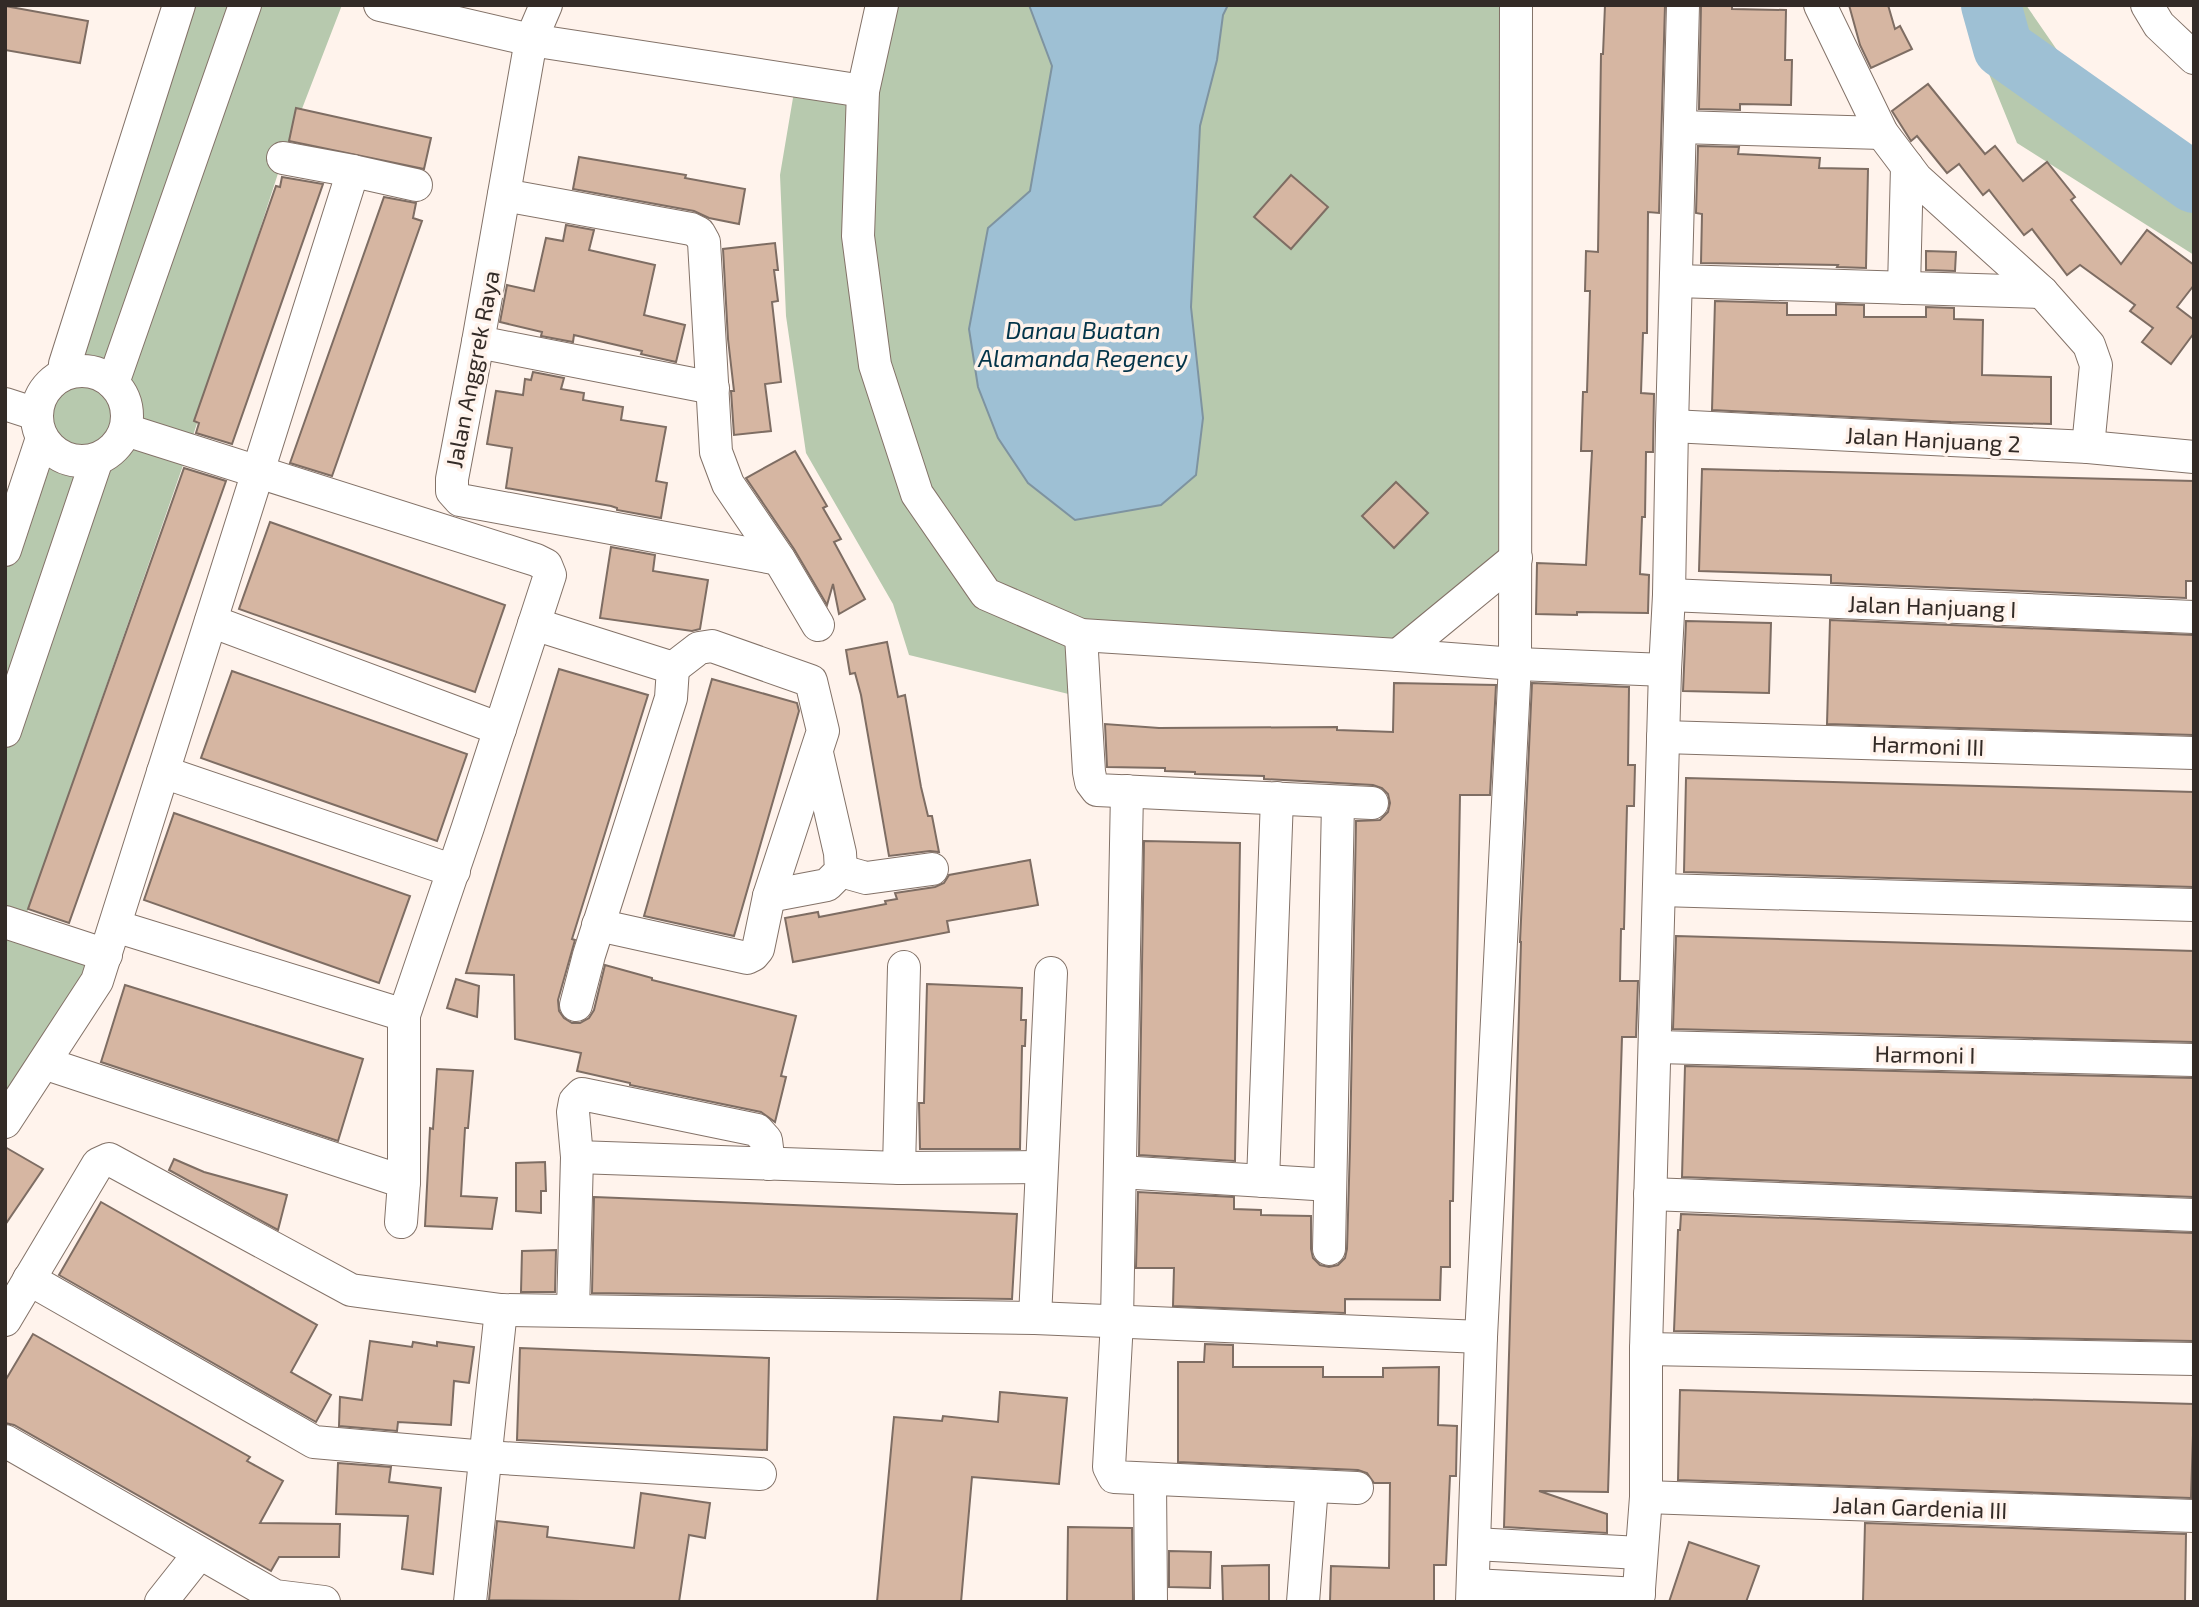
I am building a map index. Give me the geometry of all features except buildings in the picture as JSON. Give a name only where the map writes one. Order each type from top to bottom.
[{"type":"street","points":[[64,374],[179,5]]},
{"type":"street","points":[[113,383],[245,5]]},
{"type":"street","points":[[380,5],[531,40],[863,90]]},
{"type":"street","name":"Jalan Anggrek Raya","points":[[546,5],[531,40],[452,491],[460,500],[779,559]]},
{"type":"street","points":[[882,5],[863,90],[858,236],[875,365],[917,494],[986,593],[1081,635],[1398,654],[1666,663]]},
{"type":"street","points":[[1516,5],[1515,658],[1481,1337],[1473,1594],[1639,1598],[1640,1553],[1646,1497],[1646,1349],[1663,737],[1670,595],[1684,5]]},
{"type":"street","points":[[1820,5],[1882,133],[1916,178],[2042,292],[2090,345],[2096,365],[2088,447]]},
{"type":"street","points":[[2147,5],[2159,25],[2194,58]]},
{"type":"street","points":[[1680,127],[1882,133]]},
{"type":"street","points":[[282,158],[416,185]]},
{"type":"street","points":[[1904,288],[1907,166]]},
{"type":"street","points":[[9,1108],[44,1063],[97,981],[353,171]]},
{"type":"street","points":[[504,195],[691,229],[699,233],[704,242],[716,452],[727,484],[779,559],[818,625]]},
{"type":"street","points":[[1676,281],[2042,292]]},
{"type":"street","points":[[478,342],[713,388]]},
{"type":"street","points":[[5,404],[39,426],[57,455],[79,462],[97,459],[117,446],[126,430],[127,405],[113,383],[90,371],[64,374],[44,390],[39,426],[5,550]]},
{"type":"street","name":"Jalan Hanjuang 2","points":[[1672,426],[2088,447],[2194,457]]},
{"type":"street","points":[[126,430],[536,560],[546,565],[550,575],[454,871],[404,1015],[404,1182],[401,1222]]},
{"type":"street","points":[[5,731],[97,459]]},
{"type":"street","points":[[1398,654],[1516,558]]},
{"type":"street","name":"Jalan Hanjuang I","points":[[1670,595],[2194,617]]},
{"type":"street","points":[[211,621],[500,729]]},
{"type":"street","points":[[534,624],[673,668]]},
{"type":"street","points":[[1081,635],[1091,782],[1097,790],[1372,803]]},
{"type":"street","points":[[576,1005],[598,925],[671,698],[673,668],[699,648],[712,646],[811,681],[823,731],[769,896],[758,949],[753,956],[747,958],[598,925]]},
{"type":"street","name":"Harmoni III","points":[[1663,737],[2194,753]]},
{"type":"street","points":[[769,896],[827,885],[841,870],[840,853],[817,751]]},
{"type":"street","points":[[163,772],[454,871]]},
{"type":"street","points":[[1127,791],[1116,1321],[1109,1467],[1114,1477],[1357,1488]]},
{"type":"street","points":[[1263,1181],[1277,799]]},
{"type":"street","points":[[1329,1249],[1338,802]]},
{"type":"street","points":[[841,870],[866,878],[932,869]]},
{"type":"street","points":[[1660,890],[2194,905]]},
{"type":"street","points":[[5,922],[110,941],[404,1015]]},
{"type":"street","points":[[899,1168],[904,967]]},
{"type":"street","points":[[1035,1318],[1051,973]]},
{"type":"street","name":"Harmoni I","points":[[1656,1047],[2194,1060]]},
{"type":"street","points":[[44,1063],[404,1182]]},
{"type":"street","points":[[573,1311],[578,1157],[573,1111],[575,1101],[582,1094],[757,1130],[766,1140],[769,1164]]},
{"type":"street","points":[[578,1157],[899,1168],[1041,1167]]},
{"type":"street","points":[[5,1320],[98,1164],[109,1159],[351,1290],[501,1310],[1035,1318],[1481,1337]]},
{"type":"street","points":[[1119,1172],[1330,1185]]},
{"type":"street","points":[[1650,1194],[2194,1215]]},
{"type":"street","points":[[29,1279],[306,1440],[486,1457],[760,1474]]},
{"type":"street","points":[[470,1602],[501,1310]]},
{"type":"street","points":[[1646,1349],[2194,1359]]},
{"type":"street","points":[[5,1441],[277,1599],[324,1602]]},
{"type":"street","points":[[1150,1479],[1151,1602]]},
{"type":"street","points":[[1303,1602],[1312,1486]]},
{"type":"street","name":"Jalan Gardenia III","points":[[1646,1497],[2194,1516]]},
{"type":"street","points":[[1474,1544],[1640,1553]]},
{"type":"street","points":[[161,1602],[200,1554]]},
{"type":"green space","points":[[179,5],[342,5],[283,158],[188,451],[22,927],[106,955],[5,1122],[5,550],[36,414],[45,390],[64,374]]},
{"type":"green space","points":[[882,5],[1029,5],[1052,66],[1030,192],[988,228],[1203,418],[1191,307],[1200,126],[1217,60],[1223,15],[1228,5],[1516,5],[1516,558],[1398,655],[1082,635],[1085,698],[909,655],[893,604],[806,453],[786,316],[780,175],[796,80],[863,90]]},
{"type":"green space","points":[[1961,5],[2026,5],[2066,63],[2194,152],[2194,255],[2017,143]]},
{"type":"water","name":"Danau Buatan Alamanda Regency","points":[[1029,5],[1228,5],[1223,15],[1217,60],[1200,126],[1191,307],[1203,418],[1196,475],[1161,505],[1075,520],[1028,483],[998,438],[978,387],[969,329],[988,228],[1030,191],[1052,66]]},
{"type":"waterway","points":[[1991,5],[2003,48],[2194,183]]}]
